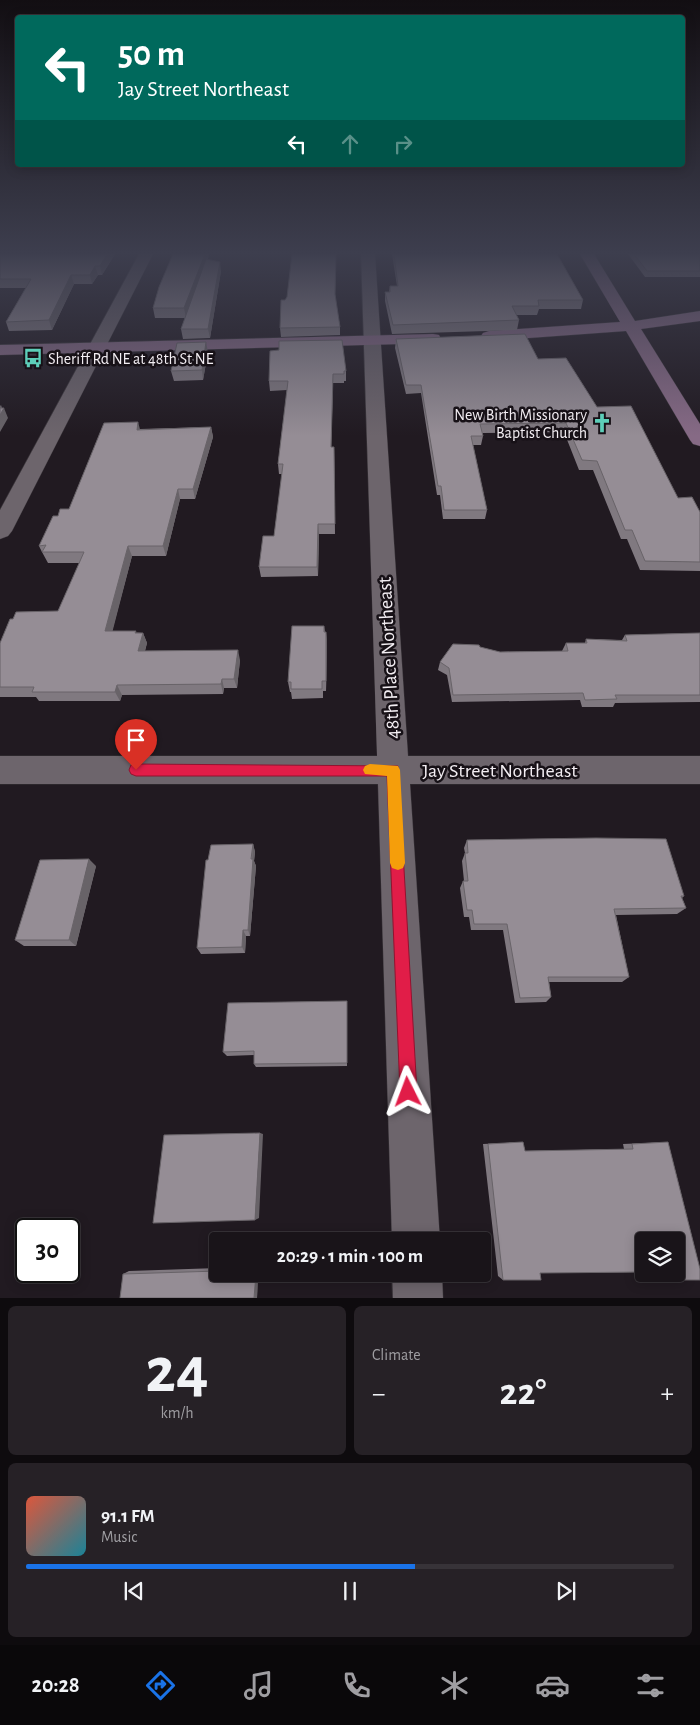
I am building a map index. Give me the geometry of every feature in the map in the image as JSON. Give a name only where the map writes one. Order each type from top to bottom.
[{"type":"main road","points":[[624,315],[700,440]]},
{"type":"main road","points":[[629,323],[679,315]]},
{"type":"main road","points":[[474,334],[700,316]]},
{"type":"main road","points":[[0,344],[99,344],[450,335]]},
{"type":"main road","points":[[0,350],[99,344]]},
{"type":"street","points":[[0,532],[114,315]]},
{"type":"street","name":"48th Place Northeast","points":[[372,315],[416,1232]]},
{"type":"street","name":"Jay Street Northeast","points":[[0,770],[700,770]]},
{"type":"street","points":[[417,1282],[418,1298]]},
{"type":"building","points":[[10,315],[52,315],[49,320],[6,322]]},
{"type":"building","points":[[186,315],[211,315],[208,329],[181,329]]},
{"type":"building","points":[[280,315],[338,315],[340,327],[280,328]]},
{"type":"building","points":[[390,315],[516,315],[519,320],[393,325]]},
{"type":"building","points":[[525,334],[538,359],[566,358],[597,407],[631,406],[678,498],[692,497],[700,512],[700,562],[645,561],[632,530],[625,530],[597,461],[582,460],[566,423],[480,424],[483,436],[471,436],[487,510],[444,510],[441,486],[438,486],[421,385],[406,385],[396,339]]},
{"type":"building","points":[[342,340],[346,371],[344,371],[344,374],[333,374],[331,447],[334,447],[335,524],[318,524],[317,567],[259,567],[263,536],[274,536],[283,464],[278,464],[288,381],[269,381],[270,351],[279,350],[279,341]]},
{"type":"building","points":[[206,342],[202,370],[171,371],[177,343]]},
{"type":"building","points":[[138,422],[137,430],[211,427],[193,489],[178,489],[163,546],[128,546],[105,631],[136,631],[135,633],[143,633],[138,651],[238,650],[234,679],[222,679],[221,684],[117,685],[115,692],[32,692],[34,687],[0,687],[0,643],[10,619],[13,619],[16,612],[58,611],[84,552],[42,552],[46,545],[39,546],[53,516],[58,516],[60,509],[69,509],[104,423]]},
{"type":"building","points":[[292,626],[324,626],[324,632],[326,632],[326,681],[322,681],[322,689],[291,689],[291,682],[288,682]]},
{"type":"building","points":[[700,633],[700,695],[615,695],[617,699],[585,700],[583,693],[453,695],[449,668],[440,662],[453,644],[479,645],[480,647],[500,652],[568,651],[566,643],[587,643],[586,639],[627,641],[625,635]]},
{"type":"building","points":[[666,839],[686,908],[614,909],[629,977],[548,977],[551,997],[520,998],[507,924],[474,924],[472,910],[467,910],[463,881],[468,881],[465,853],[468,853],[467,840]]},
{"type":"building","points":[[253,844],[248,930],[243,930],[242,947],[197,948],[206,860],[208,860],[211,845]]},
{"type":"building","points":[[89,859],[69,940],[15,940],[40,860]]},
{"type":"building","points":[[347,1001],[347,1063],[254,1064],[254,1051],[223,1052],[228,1003]]},
{"type":"building","points":[[260,1133],[255,1220],[153,1223],[164,1135]]},
{"type":"building","points":[[523,1142],[525,1151],[633,1149],[632,1144],[668,1142],[700,1269],[700,1280],[685,1280],[685,1232],[635,1232],[635,1272],[540,1273],[541,1280],[503,1280],[488,1144]]},
{"type":"building","points":[[209,1271],[209,1282],[255,1282],[254,1298],[120,1298],[123,1274]]},
{"type":"slow traffic","points":[[370,770],[393,770],[398,863]]},
{"type":"place","name":"Sheriff Rd NE at 48th St NE","points":[[33,358]]},
{"type":"place","name":"New Birth Missionary Baptist Church","points":[[602,423]]},
{"type":"route","points":[[136,770],[393,770],[408,1092]]}]
